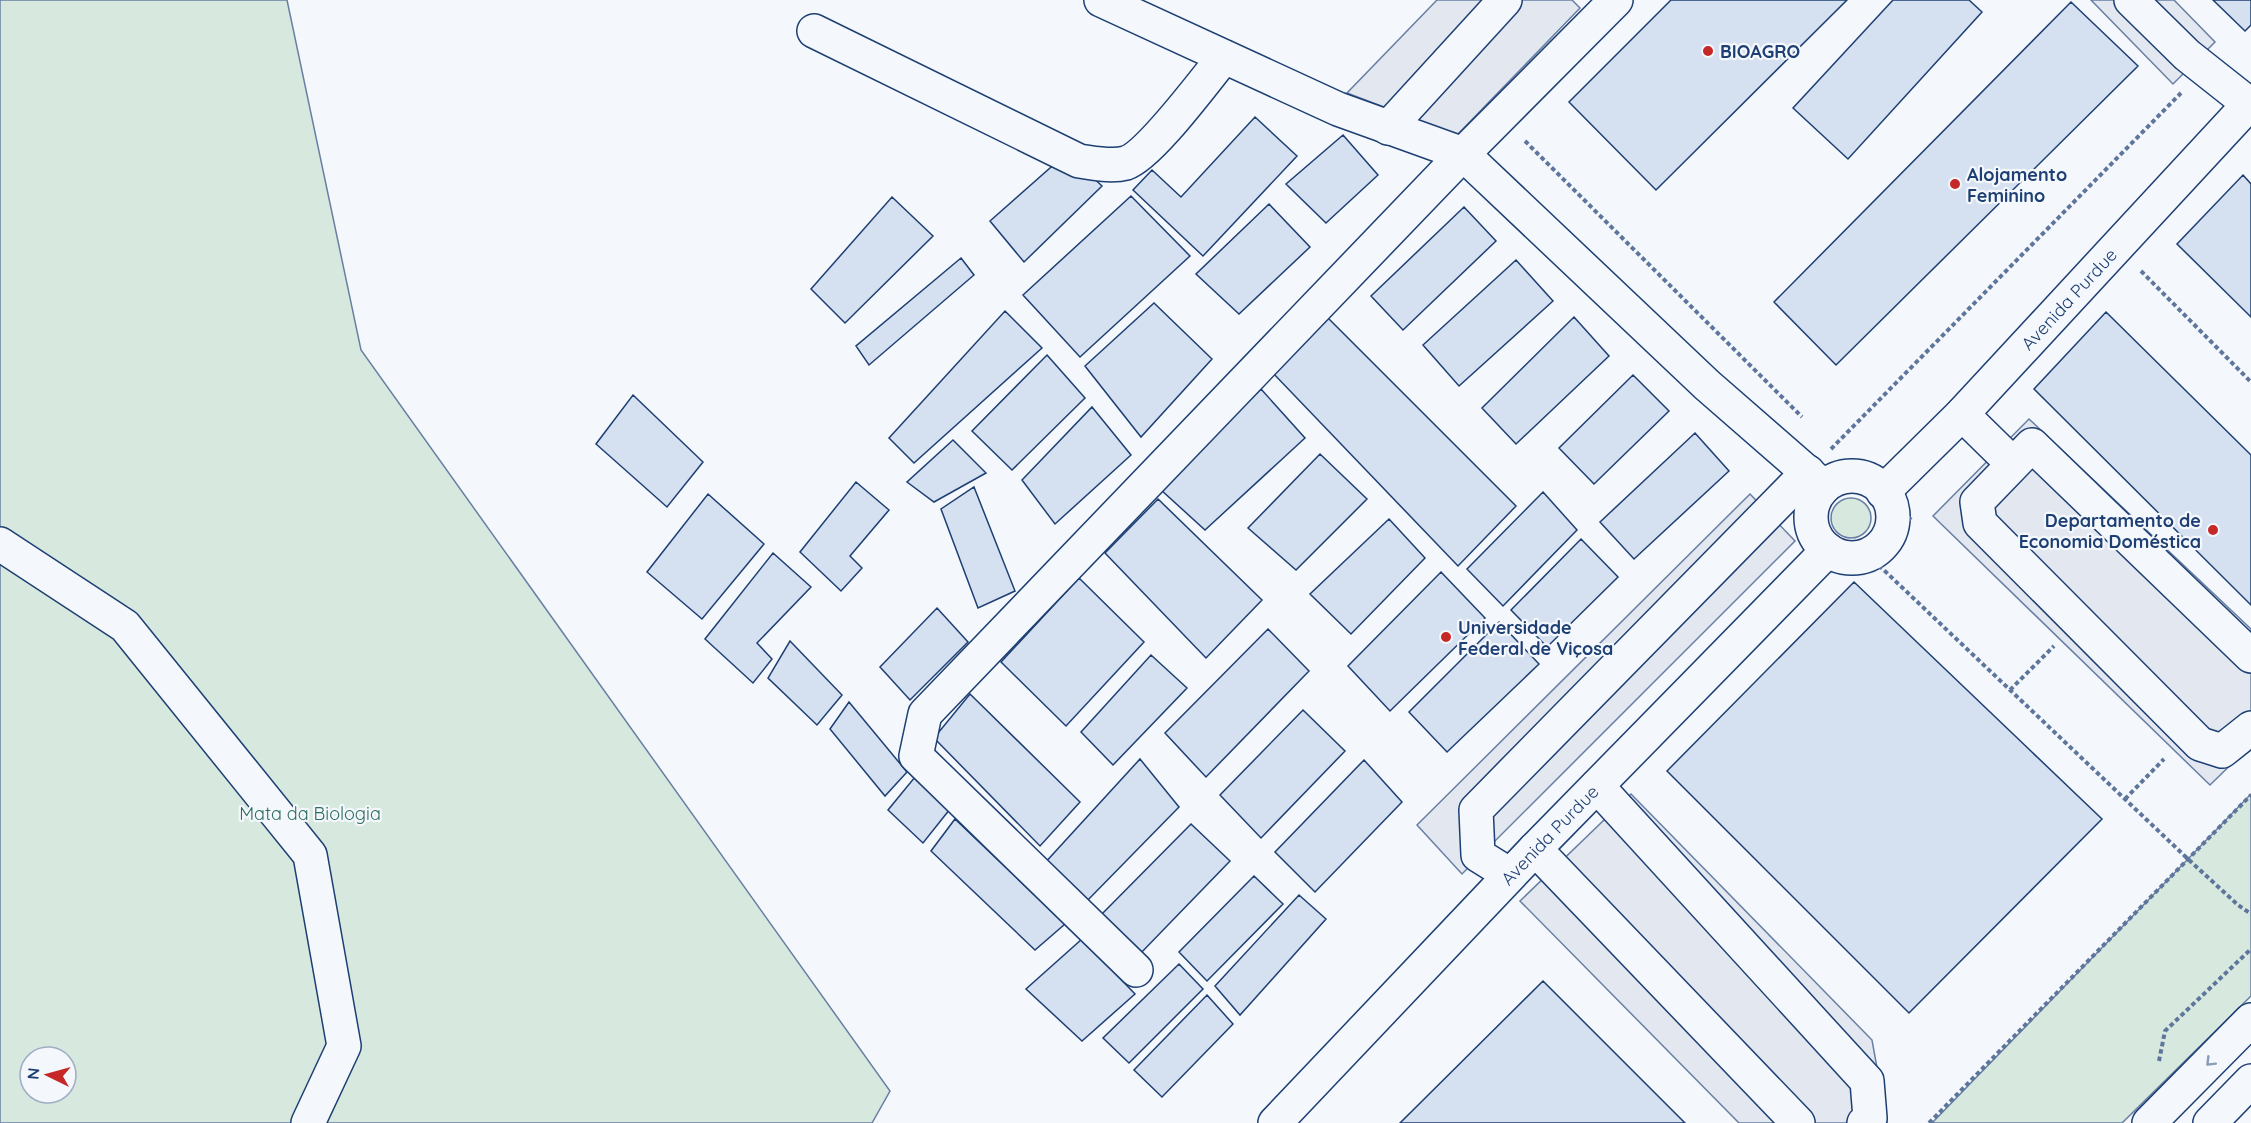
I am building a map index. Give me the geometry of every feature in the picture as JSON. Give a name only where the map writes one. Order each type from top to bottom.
[{"type":"street","points":[[1101,0],[1338,109],[1464,154],[1707,385],[1816,480],[1818,494],[1812,507],[1811,521],[1814,534],[1828,550],[1843,557],[1856,558],[1868,555],[1883,543],[1892,526],[1892,512],[1888,498],[1868,479],[1854,476],[1816,480],[1476,810],[1478,855],[1510,875]]},
{"type":"street","points":[[1388,128],[1505,0]]},
{"type":"street","points":[[1136,970],[916,756],[925,714],[1464,154],[1616,0]]},
{"type":"street","points":[[2131,0],[2187,55],[2250,103]]},
{"type":"street","points":[[814,31],[1079,161],[1105,165],[1126,162],[1147,149],[1224,57]]},
{"type":"street","name":"Avenida Purdue","points":[[1883,492],[1962,414],[2250,103]]},
{"type":"street","points":[[1962,414],[2013,464]]},
{"type":"street","points":[[2251,656],[2032,445],[1977,502],[1980,523],[2200,744],[2222,751],[2251,728]]},
{"type":"street","points":[[0,544],[125,627],[310,855],[344,1046],[308,1123]]},
{"type":"street","name":"Avenida Purdue","points":[[1275,1123],[1535,849],[1828,550]]},
{"type":"street","points":[[1598,786],[1867,1081],[1870,1118],[1864,1123]]},
{"type":"street","points":[[1535,849],[1798,1123]]},
{"type":"street","points":[[2149,1123],[2251,1020]]},
{"type":"street","points":[[2210,1123],[2251,1082]]},
{"type":"path","points":[[1816,480],[2205,69]]},
{"type":"path","points":[[1501,117],[1806,422]]},
{"type":"path","points":[[2117,247],[2251,382]]},
{"type":"path","points":[[1868,555],[2189,860],[2251,914]]},
{"type":"path","points":[[2010,690],[2079,622]]},
{"type":"path","points":[[2124,799],[2189,733]]},
{"type":"path","points":[[1929,1123],[2251,795]]},
{"type":"path","points":[[2158,1064],[2165,1031],[2251,949]]},
{"type":"green space","name":"Mata da Biologia","points":[[0,0],[287,0],[361,350],[890,1091],[872,1123],[0,1123]]},
{"type":"green space","points":[[1851,498],[1865,504],[1871,518],[1865,532],[1851,538],[1837,532],[1831,518],[1837,504]]},
{"type":"green space","points":[[2251,794],[2251,996],[2122,1123],[1932,1123]]},
{"type":"shaded area","points":[[1437,0],[1572,0],[1580,8],[1457,135],[1347,93]]},
{"type":"shaded area","points":[[2091,0],[2174,0],[2215,42],[2173,84]]},
{"type":"shaded area","points":[[2029,419],[2251,629],[2251,745],[2210,785],[1933,516]]},
{"type":"shaded area","points":[[1750,494],[1795,541],[1462,874],[1417,825]]},
{"type":"shaded area","points":[[1631,794],[1872,1040],[1887,1123],[1739,1123],[1520,901]]},
{"type":"building","name":"BIOAGRO","points":[[1671,0],[1847,0],[1656,190],[1569,102]]},
{"type":"building","points":[[1893,0],[1969,0],[1982,12],[1848,159],[1793,108]]},
{"type":"building","points":[[2213,0],[2251,0],[2251,25],[2245,31]]},
{"type":"building","name":"Alojamento Feminino","points":[[2071,2],[2138,66],[1836,365],[1774,302]]},
{"type":"building","points":[[1255,117],[1297,156],[1203,256],[1133,190],[1152,170],[1181,197]]},
{"type":"building","points":[[1343,135],[1378,175],[1326,223],[1286,184]]},
{"type":"building","points":[[1067,153],[1102,186],[1024,262],[990,221]]},
{"type":"building","points":[[2243,175],[2251,184],[2251,317],[2177,244]]},
{"type":"building","points":[[1131,196],[1190,256],[1080,357],[1023,295]]},
{"type":"building","points":[[892,197],[933,236],[845,323],[811,289]]},
{"type":"building","points":[[1269,204],[1310,247],[1239,314],[1196,274]]},
{"type":"building","points":[[1464,207],[1496,241],[1403,330],[1371,296]]},
{"type":"building","points":[[961,258],[974,275],[869,365],[856,346]]},
{"type":"building","points":[[1516,260],[1553,301],[1459,386],[1423,345]]},
{"type":"building","points":[[1154,303],[1212,359],[1141,437],[1085,366]]},
{"type":"building","points":[[1005,311],[1042,348],[914,463],[889,438]]},
{"type":"building","points":[[1322,312],[1516,506],[1458,566],[1270,370]]},
{"type":"building","name":"Departamento de Economia Doméstica","points":[[2106,312],[2251,455],[2251,605],[2034,389]]},
{"type":"building","points":[[1574,317],[1609,356],[1516,444],[1482,408]]},
{"type":"building","points":[[1047,355],[1085,398],[1012,470],[972,431]]},
{"type":"building","points":[[1633,375],[1669,411],[1594,484],[1559,448]]},
{"type":"building","points":[[1261,389],[1305,438],[1205,530],[1160,489]]},
{"type":"building","points":[[633,395],[703,462],[667,507],[596,444]]},
{"type":"building","points":[[1092,407],[1131,455],[1055,524],[1022,480]]},
{"type":"building","points":[[1695,433],[1729,471],[1634,559],[1600,522]]},
{"type":"building","points":[[953,440],[986,473],[934,502],[907,482]]},
{"type":"building","points":[[1320,454],[1367,499],[1296,570],[1248,528]]},
{"type":"building","points":[[856,482],[889,510],[850,556],[862,568],[841,591],[800,552]]},
{"type":"building","points":[[974,487],[1015,591],[978,608],[941,509]]},
{"type":"building","points":[[1543,492],[1577,530],[1503,606],[1467,569]]},
{"type":"building","points":[[708,494],[764,544],[702,619],[647,572]]},
{"type":"building","points":[[1158,499],[1262,600],[1206,658],[1105,553]]},
{"type":"building","points":[[1389,519],[1425,558],[1351,634],[1310,594]]},
{"type":"building","points":[[1581,539],[1618,577],[1547,647],[1511,610]]},
{"type":"building","points":[[773,553],[811,587],[757,643],[772,659],[753,683],[705,639]]},
{"type":"building","points":[[1441,572],[1485,618],[1390,711],[1348,666]]},
{"type":"building","points":[[1079,578],[1144,642],[1066,726],[1001,662]]},
{"type":"building","points":[[1854,582],[2102,819],[1909,1013],[1667,771]]},
{"type":"building","points":[[937,608],[968,642],[910,700],[880,667]]},
{"type":"building","points":[[1499,622],[1539,664],[1447,752],[1409,712]]},
{"type":"building","points":[[1268,629],[1309,671],[1206,777],[1165,733]]},
{"type":"building","points":[[790,641],[842,695],[817,725],[768,678]]},
{"type":"building","points":[[1151,655],[1187,688],[1113,765],[1081,732]]},
{"type":"building","points":[[970,694],[1080,802],[1040,846],[934,738]]},
{"type":"building","points":[[849,702],[907,772],[885,796],[830,729]]},
{"type":"building","points":[[1303,710],[1345,751],[1261,838],[1220,795]]},
{"type":"building","points":[[1140,759],[1179,807],[1084,904],[1043,865]]},
{"type":"building","points":[[1364,760],[1402,802],[1315,892],[1275,852]]},
{"type":"building","points":[[915,777],[950,809],[923,843],[888,810]]},
{"type":"building","points":[[955,819],[1065,924],[1035,950],[931,851]]},
{"type":"building","points":[[1191,824],[1230,861],[1138,956],[1099,917]]},
{"type":"building","points":[[1254,876],[1283,904],[1207,981],[1179,952]]},
{"type":"building","points":[[1299,895],[1326,919],[1240,1015],[1215,986]]},
{"type":"building","points":[[1082,939],[1135,994],[1082,1041],[1026,989]]},
{"type":"building","points":[[1179,964],[1203,989],[1129,1063],[1103,1038]]},
{"type":"building","points":[[1543,981],[1685,1123],[1400,1123]]},
{"type":"building","points":[[1207,995],[1233,1024],[1162,1097],[1134,1070]]},
{"type":"place","name":"BIOAGRO","points":[[1708,51]]},
{"type":"place","name":"Alojamento Feminino","points":[[1955,184]]},
{"type":"place","name":"Departamento de Economia Doméstica","points":[[2213,530]]},
{"type":"place","name":"Universidade Federal de Viçosa","points":[[1446,637]]}]
